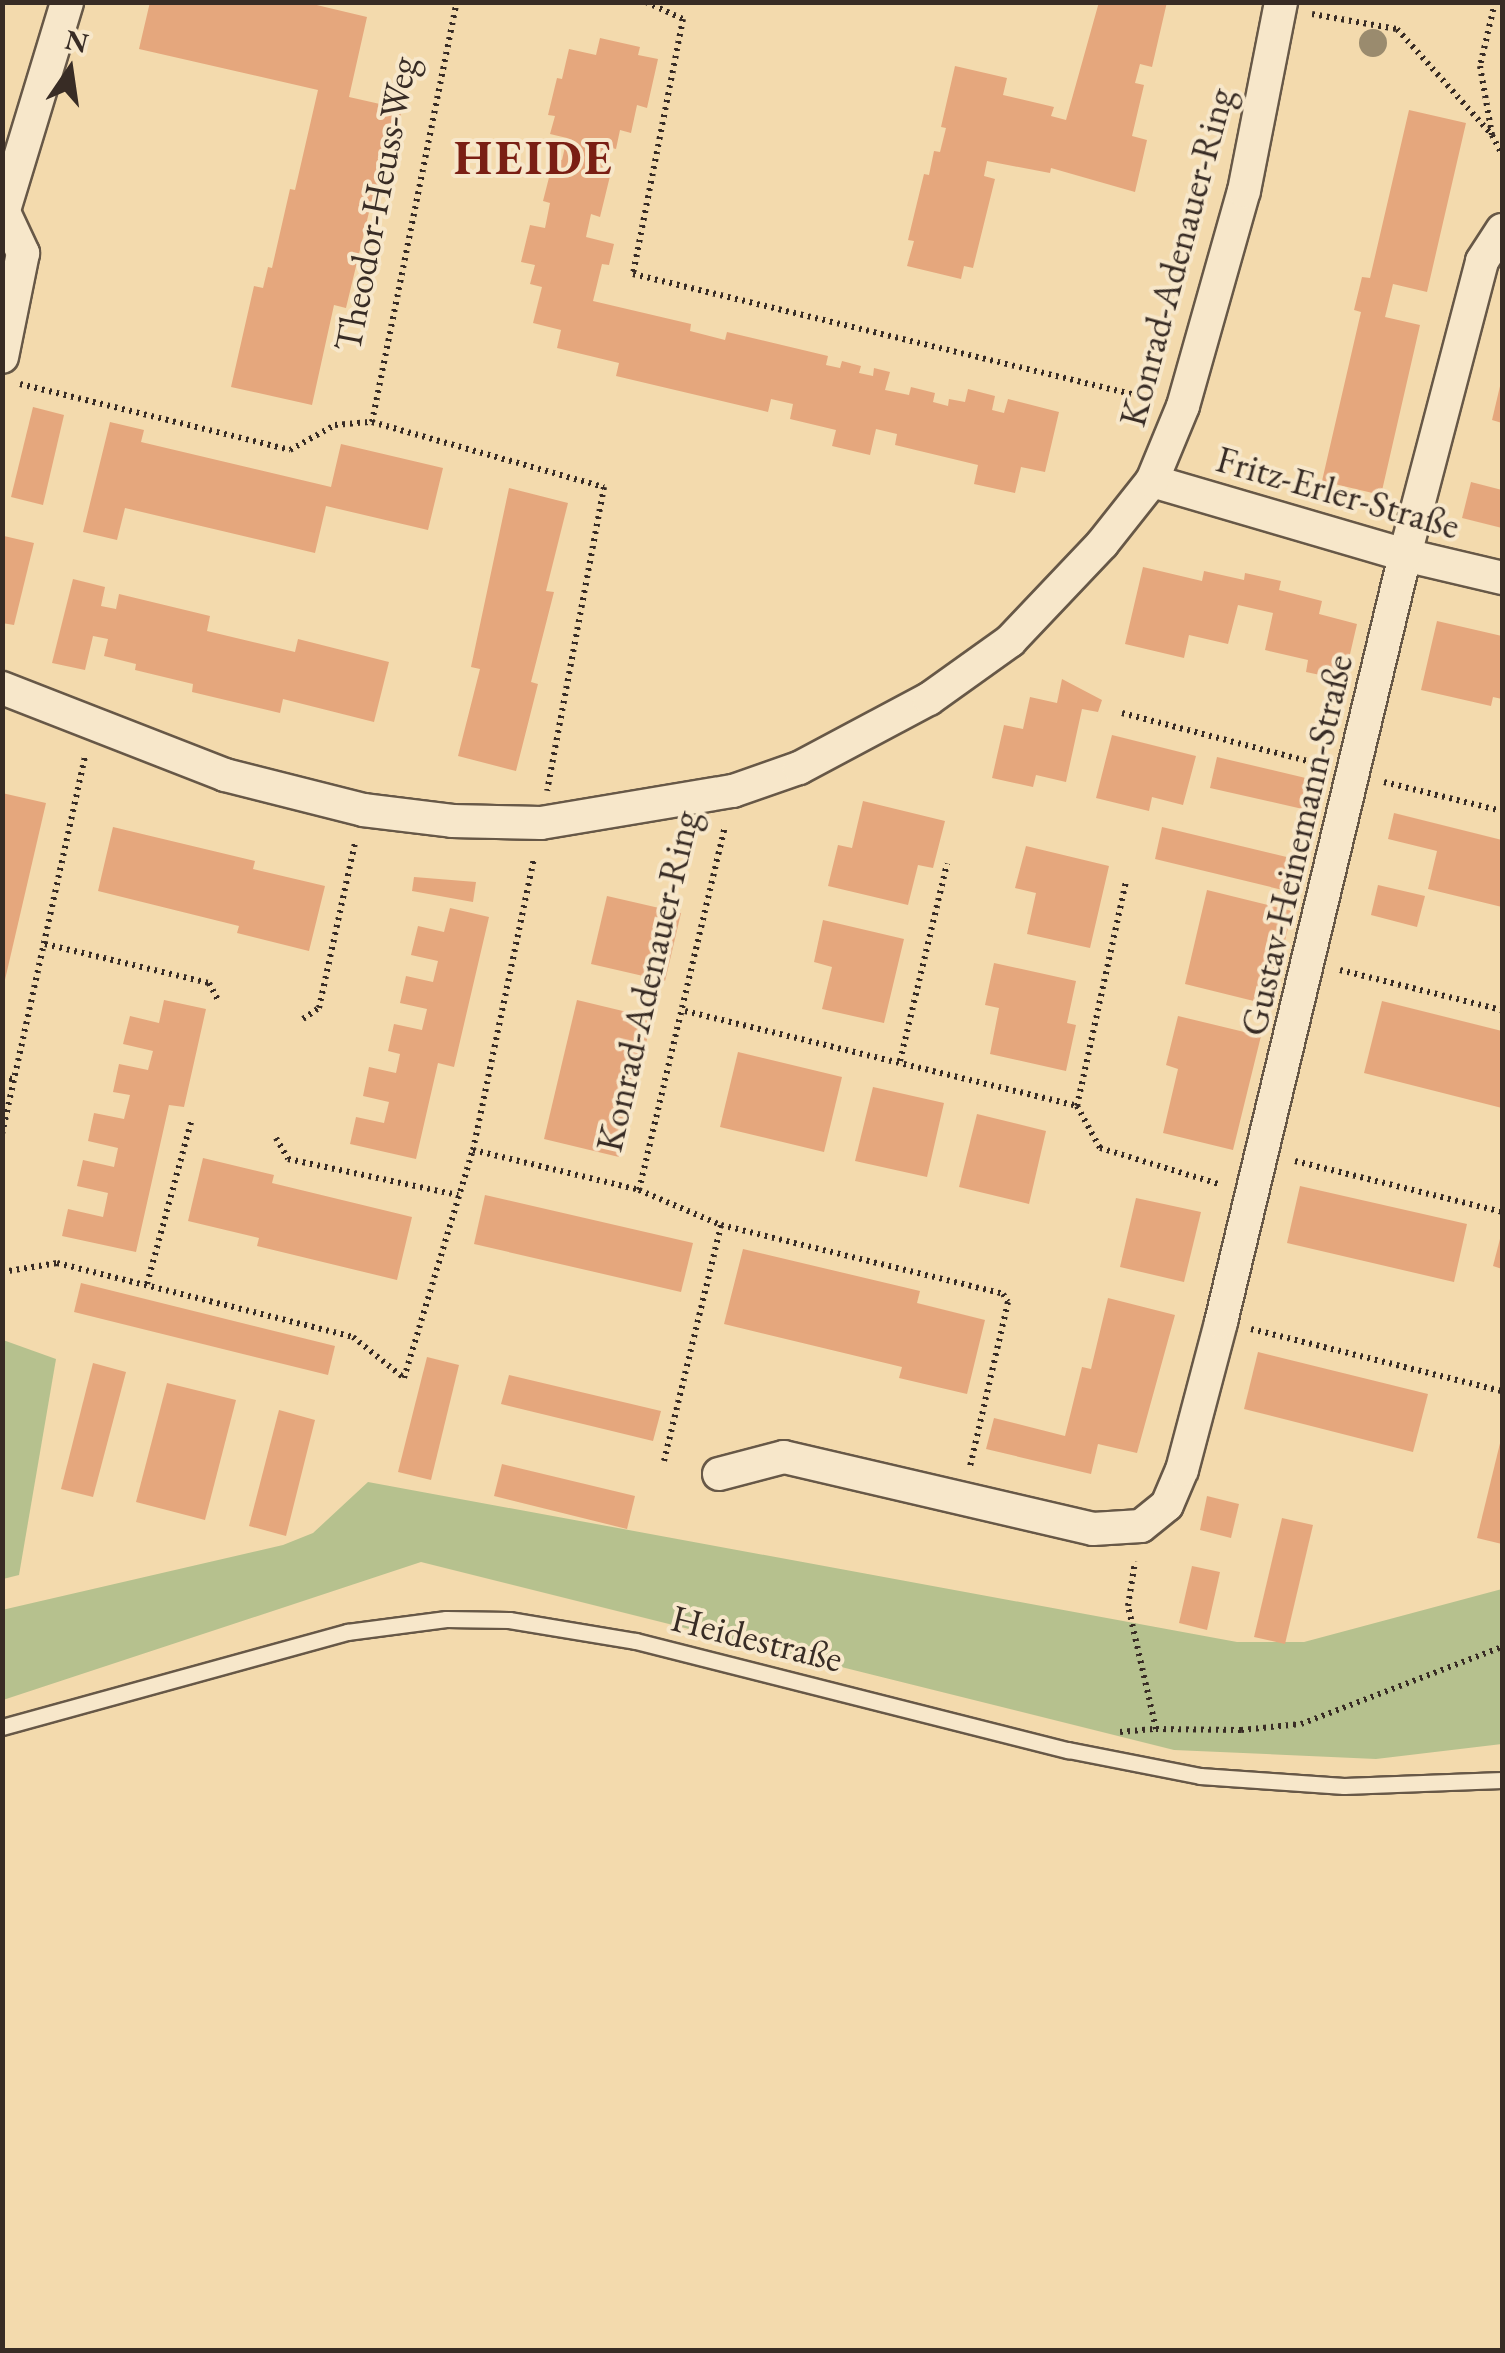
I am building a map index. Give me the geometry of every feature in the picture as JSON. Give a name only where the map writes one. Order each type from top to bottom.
[{"type":"street","points":[[8,356],[23,253],[3,209],[67,2]]},
{"type":"street","name":"Konrad-Adenauer-Ring","points":[[2,688],[91,726],[225,775],[362,810],[452,822],[541,823],[733,791],[799,768],[930,699],[1010,640],[1102,544],[1152,481],[1183,406],[1244,191],[1280,6]]},
{"type":"street","name":"Gustav-Heinemann-Straße","points":[[1142,1526],[1166,1505],[1182,1470],[1482,261],[1502,230]]},
{"type":"street","name":"Fritz-Erler-Straße","points":[[1152,481],[1406,556],[1502,578]]},
{"type":"street","points":[[719,1474],[784,1457],[1093,1529],[1142,1526]]},
{"type":"lane","name":"Heidestraße","points":[[2,1728],[346,1632],[446,1619],[509,1620],[636,1641],[1068,1750],[1200,1776],[1344,1786],[1502,1780]]},
{"type":"path","name":"Theodor-Heuss-Weg","points":[[372,422],[457,2]]},
{"type":"path","points":[[646,2],[684,19],[633,274],[1183,406]]},
{"type":"path","points":[[1492,135],[1480,66],[1496,2]]},
{"type":"path","points":[[1280,6],[1397,29],[1492,135],[1502,155]]},
{"type":"path","points":[[2,1272],[58,1263],[354,1337],[404,1378],[472,1150],[541,823],[604,487],[372,422],[335,425],[290,450],[44,394],[8,356]]},
{"type":"path","points":[[1122,712],[1502,811]]},
{"type":"path","points":[[2,1134],[91,726]]},
{"type":"path","name":"Konrad-Adenauer-Ring","points":[[639,1190],[733,791]]},
{"type":"path","points":[[302,1019],[319,1008],[362,810]]},
{"type":"path","points":[[900,1061],[947,864]]},
{"type":"path","points":[[1126,881],[1077,1106],[1100,1148],[1252,1194]]},
{"type":"path","points":[[44,944],[209,983],[218,1000]]},
{"type":"path","points":[[1309,963],[1502,1010]]},
{"type":"path","points":[[684,1010],[1077,1106]]},
{"type":"path","points":[[2,1077],[16,1080]]},
{"type":"path","points":[[147,1284],[192,1118]]},
{"type":"path","points":[[276,1138],[288,1159],[459,1196]]},
{"type":"path","points":[[472,1150],[639,1190],[721,1225],[1003,1294],[1008,1302],[962,1498]]},
{"type":"path","points":[[1262,1153],[1502,1212]]},
{"type":"path","points":[[664,1461],[721,1225]]},
{"type":"path","points":[[1221,1322],[1502,1391]]},
{"type":"path","points":[[1142,1526],[1128,1606],[1132,1640],[1156,1729]]},
{"type":"path","points":[[1068,1750],[1081,1739],[1098,1734],[1156,1729],[1242,1730],[1301,1724],[1502,1647]]},
{"type":"green space","points":[[3,1340],[56,1359],[19,1575],[3,1579]]},
{"type":"green space","points":[[368,1482],[1237,1642],[1304,1642],[1502,1589],[1502,1744],[1376,1759],[1174,1750],[421,1562],[3,1700],[2,1610],[283,1545],[313,1533]]},
{"type":"building","points":[[150,2],[304,2],[367,17],[349,97],[402,109],[379,210],[370,208],[346,308],[334,305],[312,405],[231,387],[254,286],[263,288],[268,267],[272,268],[318,90],[139,49]]},
{"type":"building","points":[[1099,2],[1167,2],[1152,67],[1140,64],[1135,83],[1144,85],[1132,136],[1147,140],[1135,192],[1051,168],[1050,173],[987,161],[984,176],[995,179],[973,268],[964,266],[961,279],[907,266],[914,241],[908,240],[924,174],[929,175],[934,151],[940,152],[946,128],[941,127],[955,66],[1007,78],[1003,95],[1054,107],[1051,116],[1066,120]]},
{"type":"building","points":[[600,38],[640,47],[638,55],[658,59],[647,108],[637,105],[631,133],[620,130],[616,149],[608,147],[602,170],[611,172],[600,217],[591,214],[586,237],[614,244],[609,265],[602,264],[593,301],[691,324],[690,331],[725,340],[727,332],[828,356],[826,365],[840,368],[842,361],[861,366],[859,373],[873,376],[874,368],[890,372],[885,390],[909,395],[911,387],[935,393],[933,402],[948,406],[949,399],[965,402],[968,389],[995,396],[992,410],[1004,413],[1008,399],[1059,412],[1045,472],[1021,467],[1015,493],[974,484],[978,465],[895,445],[897,434],[876,429],[870,455],[832,446],[836,430],[790,419],[793,404],[771,399],[768,412],[616,376],[619,363],[557,348],[561,330],[533,323],[542,287],[530,284],[535,265],[521,262],[530,225],[545,228],[550,203],[543,201],[554,158],[562,160],[567,138],[550,134],[555,116],[548,115],[557,78],[562,79],[569,49],[596,55]]},
{"type":"building","points":[[1409,110],[1466,123],[1427,292],[1393,284],[1385,317],[1420,325],[1381,495],[1322,481],[1361,312],[1354,310],[1362,277],[1370,278]]},
{"type":"building","points":[[1502,382],[1502,423],[1492,420]]},
{"type":"building","points":[[33,407],[64,415],[43,505],[11,497]]},
{"type":"building","points":[[110,422],[144,430],[141,442],[331,487],[341,444],[443,468],[428,530],[326,506],[315,553],[125,508],[117,540],[83,532]]},
{"type":"building","points":[[1471,482],[1502,490],[1502,528],[1462,518]]},
{"type":"building","points":[[509,488],[568,503],[546,591],[554,592],[531,682],[538,684],[516,771],[458,756],[480,669],[471,667]]},
{"type":"building","points":[[4,536],[34,543],[14,625],[2,623]]},
{"type":"building","points":[[1143,567],[1202,581],[1204,571],[1244,580],[1245,573],[1281,581],[1279,590],[1322,601],[1319,614],[1357,624],[1344,680],[1306,672],[1308,660],[1265,650],[1273,613],[1238,605],[1228,644],[1189,635],[1184,658],[1125,644]]},
{"type":"building","points":[[73,579],[105,587],[101,606],[116,609],[119,594],[210,616],[207,631],[295,652],[298,639],[389,662],[374,722],[283,699],[280,713],[192,692],[193,684],[135,670],[136,664],[104,656],[108,639],[93,636],[85,670],[52,663]]},
{"type":"building","points":[[1437,621],[1502,636],[1502,699],[1493,697],[1491,706],[1421,690]]},
{"type":"building","points":[[1062,679],[1102,700],[1098,712],[1082,709],[1066,782],[1036,775],[1033,787],[992,778],[1004,725],[1023,729],[1030,697],[1057,703]]},
{"type":"building","points":[[1112,735],[1196,756],[1183,805],[1152,797],[1149,811],[1096,798]]},
{"type":"building","points":[[1217,757],[1314,780],[1307,810],[1210,788]]},
{"type":"building","points":[[2,793],[46,803],[4,984],[2,983]]},
{"type":"building","points":[[863,801],[945,821],[933,868],[918,865],[908,905],[828,886],[838,845],[852,848]]},
{"type":"building","points":[[1394,813],[1502,840],[1502,907],[1428,889],[1437,851],[1388,839]]},
{"type":"building","points":[[113,827],[255,861],[253,869],[325,886],[309,951],[237,933],[239,926],[98,891]]},
{"type":"building","points":[[1162,827],[1295,859],[1287,891],[1155,859]]},
{"type":"building","points":[[1026,846],[1109,866],[1090,948],[1027,934],[1036,893],[1015,888]]},
{"type":"building","points":[[414,877],[476,882],[473,902],[412,891]]},
{"type":"building","points":[[1378,885],[1425,896],[1417,927],[1371,915]]},
{"type":"building","points":[[1207,890],[1292,911],[1270,1005],[1185,984]]},
{"type":"building","points":[[607,896],[681,913],[665,981],[591,964]]},
{"type":"building","points":[[450,908],[489,917],[454,1067],[438,1063],[416,1159],[350,1144],[356,1117],[384,1123],[389,1102],[363,1096],[369,1067],[396,1073],[400,1054],[388,1051],[394,1024],[422,1030],[427,1009],[400,1003],[406,976],[433,982],[438,961],[411,955],[418,926],[444,932]]},
{"type":"building","points":[[823,920],[904,939],[884,1023],[822,1009],[832,967],[814,962]]},
{"type":"building","points":[[994,963],[1076,981],[1067,1023],[1076,1025],[1066,1071],[990,1054],[999,1008],[985,1005]]},
{"type":"building","points":[[164,1000],[206,1009],[184,1107],[169,1105],[136,1252],[62,1236],[68,1209],[103,1217],[108,1193],[77,1186],[83,1160],[114,1167],[118,1148],[88,1141],[94,1113],[124,1119],[130,1095],[113,1092],[119,1064],[148,1070],[153,1051],[123,1044],[130,1016],[159,1023]]},
{"type":"building","points":[[577,1000],[652,1018],[619,1157],[544,1139]]},
{"type":"building","points":[[1382,1001],[1502,1031],[1502,1108],[1364,1073]]},
{"type":"building","points":[[1178,1016],[1261,1036],[1233,1150],[1163,1133],[1178,1069],[1166,1065]]},
{"type":"building","points":[[738,1052],[842,1077],[824,1152],[720,1127]]},
{"type":"building","points":[[873,1087],[944,1103],[927,1177],[855,1161]]},
{"type":"building","points":[[977,1114],[1046,1131],[1029,1204],[959,1187]]},
{"type":"building","points":[[203,1158],[274,1175],[272,1183],[412,1217],[397,1280],[257,1246],[259,1238],[188,1221]]},
{"type":"building","points":[[1300,1186],[1467,1224],[1454,1282],[1287,1243]]},
{"type":"building","points":[[485,1195],[693,1243],[681,1292],[474,1244]]},
{"type":"building","points":[[1136,1198],[1201,1212],[1184,1282],[1120,1267]]},
{"type":"building","points":[[1502,1235],[1502,1269],[1493,1266]]},
{"type":"building","points":[[743,1249],[920,1291],[917,1303],[985,1320],[967,1394],[899,1378],[902,1367],[724,1324]]},
{"type":"building","points":[[81,1283],[335,1346],[328,1375],[74,1312]]},
{"type":"building","points":[[1108,1298],[1175,1315],[1137,1453],[1098,1444],[1091,1474],[986,1449],[994,1418],[1065,1436],[1082,1367],[1091,1369]]},
{"type":"building","points":[[1258,1352],[1428,1394],[1413,1452],[1244,1409]]},
{"type":"building","points":[[427,1357],[459,1365],[431,1480],[398,1472]]},
{"type":"building","points":[[93,1363],[126,1372],[93,1497],[61,1489]]},
{"type":"building","points":[[509,1375],[661,1411],[653,1441],[501,1404]]},
{"type":"building","points":[[167,1383],[236,1400],[205,1520],[136,1502]]},
{"type":"building","points":[[279,1410],[315,1420],[286,1536],[249,1526]]},
{"type":"building","points":[[1502,1435],[1502,1544],[1477,1538]]},
{"type":"building","points":[[502,1464],[635,1496],[627,1529],[494,1496]]},
{"type":"building","points":[[1207,1496],[1239,1504],[1231,1538],[1200,1530]]},
{"type":"building","points":[[1282,1518],[1313,1525],[1285,1644],[1254,1637]]},
{"type":"building","points":[[1192,1566],[1220,1572],[1207,1630],[1179,1623]]},
{"type":"district","name":"HEIDE","points":[[534,158]]}]
